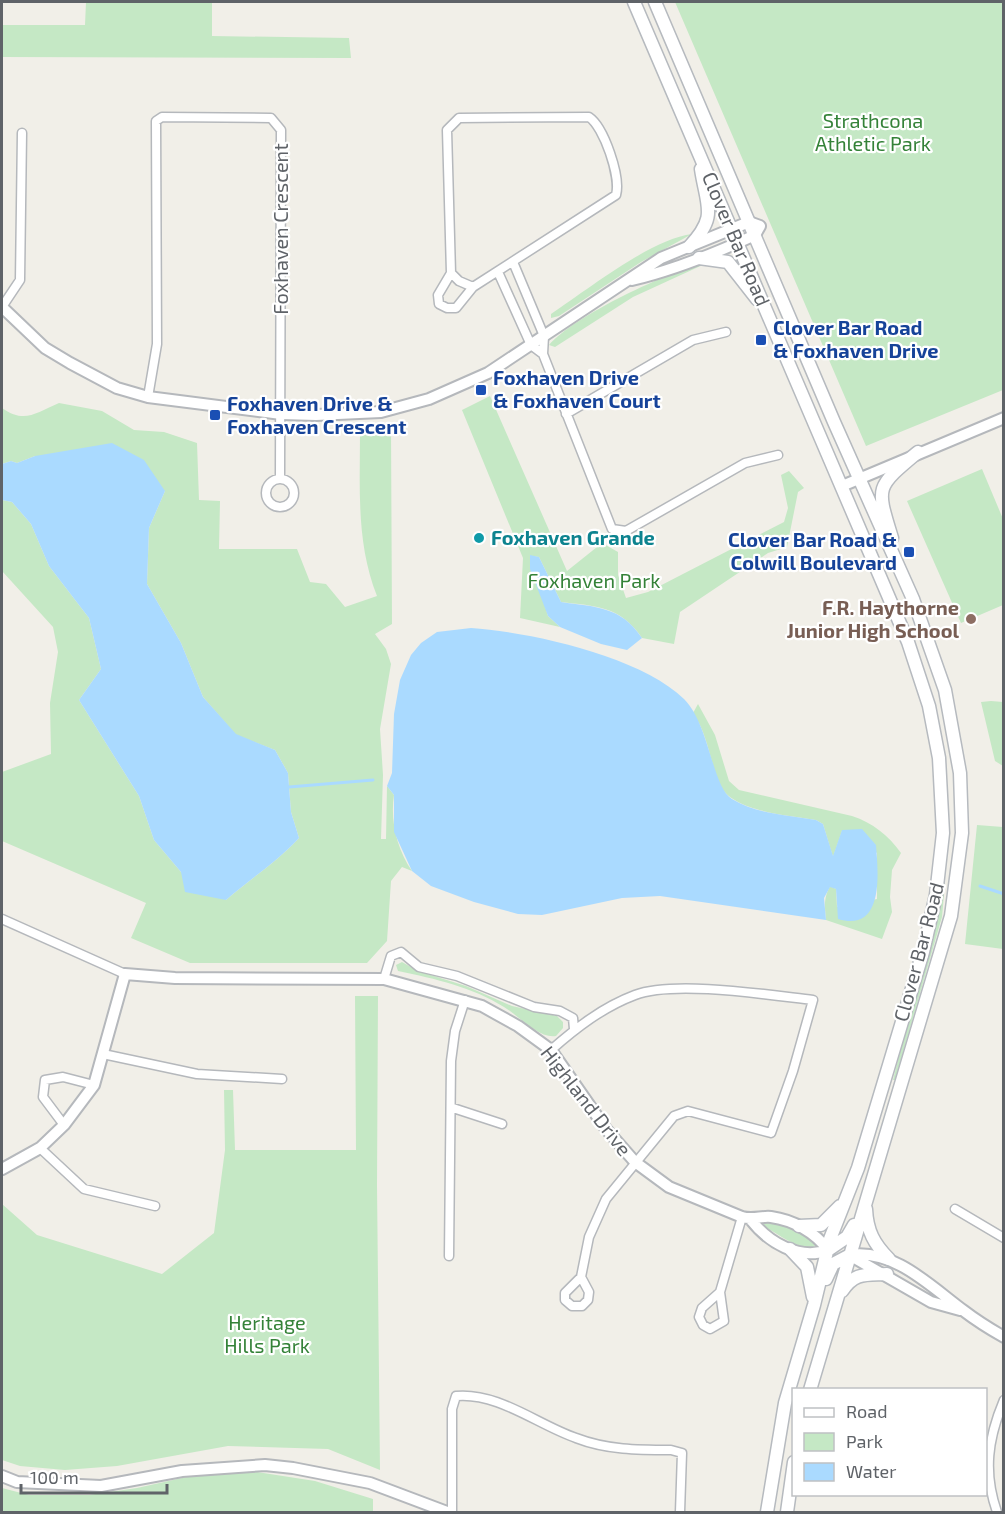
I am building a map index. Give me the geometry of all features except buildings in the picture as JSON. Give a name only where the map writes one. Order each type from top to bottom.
[{"type":"main road","name":"Clover Bar Road","points":[[634,2],[842,486],[921,678],[935,730],[942,811],[940,867],[932,917],[848,1196],[828,1251],[785,1403],[767,1512]]},
{"type":"main road","name":"Clover Bar Road","points":[[655,2],[904,577],[935,660],[952,721],[960,773],[962,833],[955,891],[943,946],[810,1388]]},
{"type":"main road","points":[[689,246],[705,230],[709,221],[698,150]]},
{"type":"main road","points":[[699,258],[728,262],[766,309]]},
{"type":"main road","points":[[904,577],[881,495],[882,489],[893,474],[918,452]]},
{"type":"main road","points":[[799,1226],[821,1225],[848,1196]]},
{"type":"main road","points":[[814,1305],[836,1262],[850,1255],[839,1235],[848,1196]]},
{"type":"main road","points":[[834,1305],[836,1262],[828,1251],[841,1242],[852,1229],[866,1199]]},
{"type":"main road","points":[[866,1199],[867,1224],[872,1239],[889,1259]]},
{"type":"main road","points":[[790,1249],[807,1267],[814,1305]]},
{"type":"main road","points":[[834,1305],[850,1279],[861,1275],[887,1274]]},
{"type":"main road","points":[[787,1512],[792,1476]]},
{"type":"street","name":"Foxhaven Crescent","points":[[148,397],[157,345],[156,121],[162,117],[271,118],[281,130],[281,414]]},
{"type":"street","points":[[589,117],[597,122],[616,174],[619,184],[616,195],[513,262],[473,287],[456,308],[447,308],[439,304],[438,295],[451,273],[447,130],[459,118],[589,117]]},
{"type":"street","points":[[22,133],[20,280],[2,307],[45,348],[117,388],[148,397],[281,414],[357,414],[418,403],[488,373],[632,280],[661,258],[750,222]]},
{"type":"street","points":[[632,280],[667,272],[755,236]]},
{"type":"street","points":[[513,262],[544,336],[543,354],[608,524],[617,532],[626,531],[745,463],[778,455]]},
{"type":"street","points":[[498,272],[531,345],[543,354]]},
{"type":"street","points":[[451,273],[459,281],[473,287]]},
{"type":"street","points":[[566,414],[693,340],[726,332]]},
{"type":"street","points":[[280,478],[281,414]]},
{"type":"street","points":[[842,486],[918,452],[1004,418]]},
{"type":"street","name":"Highland Drive","points":[[2,920],[125,974],[175,978],[384,979],[465,1000],[518,1026],[551,1050],[606,1129],[635,1162],[669,1187],[747,1219],[764,1236],[790,1249],[806,1255],[828,1251]]},
{"type":"street","name":"Highland Drive","points":[[384,979],[391,956],[401,952],[419,967],[458,976],[534,1007],[560,1011],[573,1018],[574,1029]]},
{"type":"street","points":[[2,1169],[40,1148],[64,1125],[94,1085],[125,974]]},
{"type":"street","points":[[551,1050],[574,1029],[637,994],[674,990],[738,992],[813,1000],[793,1071],[771,1133],[688,1111],[674,1116],[606,1199],[589,1237],[580,1277]]},
{"type":"street","points":[[449,1256],[453,1108],[451,1061],[455,1031],[465,1000]]},
{"type":"street","points":[[103,1054],[197,1074],[282,1079]]},
{"type":"street","points":[[64,1125],[43,1097],[45,1080],[63,1077],[94,1085]]},
{"type":"street","points":[[453,1108],[502,1124]]},
{"type":"street","points":[[40,1148],[84,1189],[155,1206]]},
{"type":"street","points":[[955,1209],[1004,1238]]},
{"type":"street","name":"Highland Drive","points":[[747,1219],[770,1217],[799,1226]]},
{"type":"street","points":[[720,1292],[747,1219]]},
{"type":"street","points":[[799,1226],[813,1234],[828,1251]]},
{"type":"street","points":[[850,1255],[869,1253],[889,1259],[937,1288],[963,1311],[1004,1337]]},
{"type":"street","points":[[850,1255],[887,1274],[931,1302],[963,1311]]},
{"type":"street","points":[[2,1476],[17,1482],[101,1486],[182,1471],[265,1465],[370,1483],[449,1512],[452,1409],[456,1396],[466,1395],[497,1403],[575,1438],[603,1447],[671,1450],[681,1454],[680,1512]]},
{"type":"street","points":[[997,1512],[988,1462],[988,1429],[1004,1400]]},
{"type":"green space","points":[[86,2],[212,2],[212,36],[349,38],[351,58],[2,57],[2,25],[85,25]]},
{"type":"green space","name":"Strathcona Athletic Park","points":[[675,2],[1003,2],[1003,390],[866,446]]},
{"type":"green space","points":[[692,234],[641,262],[559,316],[551,318],[551,314],[639,255],[658,245]]},
{"type":"green space","points":[[707,263],[633,297],[555,347],[549,345],[561,333],[600,308],[647,284]]},
{"type":"green space","name":"Foxhaven Park","points":[[490,396],[567,571],[602,543],[618,552],[618,575],[626,598],[648,592],[784,522],[788,508],[781,475],[789,471],[804,488],[798,492],[787,547],[768,553],[680,612],[674,644],[642,638],[625,619],[606,610],[561,602],[539,557],[530,556],[548,616],[560,627],[520,618],[523,558],[462,410]]},
{"type":"green space","points":[[59,403],[102,411],[134,430],[164,432],[197,443],[199,500],[220,501],[219,549],[297,549],[310,582],[326,584],[345,607],[377,596],[365,556],[362,536],[360,432],[391,427],[392,624],[375,634],[386,649],[391,664],[380,729],[383,775],[381,839],[386,839],[387,786],[394,795],[393,815],[396,834],[402,854],[412,871],[402,867],[391,881],[387,941],[367,963],[190,963],[131,938],[146,903],[2,841],[2,772],[51,754],[50,703],[58,652],[53,627],[2,571],[2,500],[12,502],[31,524],[49,566],[89,618],[101,669],[79,700],[139,796],[154,840],[181,872],[226,900],[273,863],[299,838],[291,812],[288,773],[275,750],[236,735],[203,697],[181,643],[147,584],[149,528],[165,491],[35,456],[17,463],[11,461],[2,464],[2,408],[10,413],[24,416]]},
{"type":"green space","points":[[982,469],[1003,519],[1003,605],[961,623],[907,501]]},
{"type":"green space","points":[[981,702],[1003,702],[1003,766],[995,761]]},
{"type":"green space","points":[[698,704],[715,735],[729,781],[739,790],[860,819],[885,835],[901,853],[892,870],[890,897],[892,912],[882,939],[826,920],[825,907],[826,895],[830,886],[836,889],[837,907],[877,899],[877,853],[842,831],[833,857],[823,824],[816,820],[776,814],[747,806],[725,793],[719,783],[705,738],[693,713]]},
{"type":"green space","points":[[977,825],[1003,827],[1003,949],[965,944]]},
{"type":"green space","points":[[943,883],[945,883],[942,917],[895,1080],[893,1080]]},
{"type":"green space","points":[[402,962],[418,971],[466,986],[512,1006],[557,1016],[563,1022],[563,1028],[556,1036],[543,1034],[504,1007],[479,994],[440,981],[398,971],[396,965]]},
{"type":"green space","name":"Heritage Hills Park","points":[[355,996],[378,996],[380,1470],[328,1449],[228,1446],[117,1466],[65,1470],[20,1466],[2,1460],[2,1204],[37,1235],[162,1274],[214,1233],[225,1150],[224,1090],[233,1090],[235,1150],[356,1150]]},
{"type":"green space","points":[[768,1221],[802,1232],[817,1245],[812,1248],[793,1243],[765,1227],[763,1223]]},
{"type":"green space","points":[[257,1472],[315,1481],[373,1499],[373,1512],[2,1512],[2,1488],[29,1495],[89,1495],[137,1488],[191,1476]]},
{"type":"water","points":[[112,443],[144,460],[165,491],[149,528],[147,584],[181,643],[203,697],[236,734],[275,750],[288,773],[291,812],[299,838],[273,863],[226,900],[185,892],[181,872],[154,840],[139,796],[79,700],[101,669],[89,618],[49,566],[31,524],[12,502],[2,500],[2,464],[11,461],[17,463],[35,456]]},
{"type":"water","points":[[530,555],[539,557],[561,602],[596,607],[616,614],[634,627],[642,638],[627,650],[601,644],[560,627],[548,616],[530,569]]},
{"type":"water","points":[[471,628],[523,635],[583,649],[640,670],[665,684],[684,699],[693,710],[720,782],[732,799],[762,811],[816,820],[823,824],[833,856],[842,830],[862,829],[876,845],[877,884],[871,909],[864,917],[853,921],[838,919],[836,889],[830,887],[824,898],[826,920],[660,896],[622,898],[542,915],[518,914],[474,902],[431,886],[412,871],[394,832],[394,795],[387,786],[392,773],[394,714],[400,680],[411,655],[421,643],[437,632]]},
{"type":"waterway","points":[[289,787],[373,780]]},
{"type":"waterway","points":[[980,886],[1004,894]]},
{"type":"place","name":"Clover Bar Road & Foxhaven Drive","points":[[761,340]]},
{"type":"place","name":"Foxhaven Drive & Foxhaven Court","points":[[481,390]]},
{"type":"place","name":"Foxhaven Drive & Foxhaven Crescent","points":[[215,415]]},
{"type":"place","name":"Foxhaven Grande","points":[[479,538]]},
{"type":"place","name":"Clover Bar Road & Colwill Boulevard","points":[[909,552]]},
{"type":"place","name":"F.R. Haythorne Junior High School","points":[[971,619]]}]
